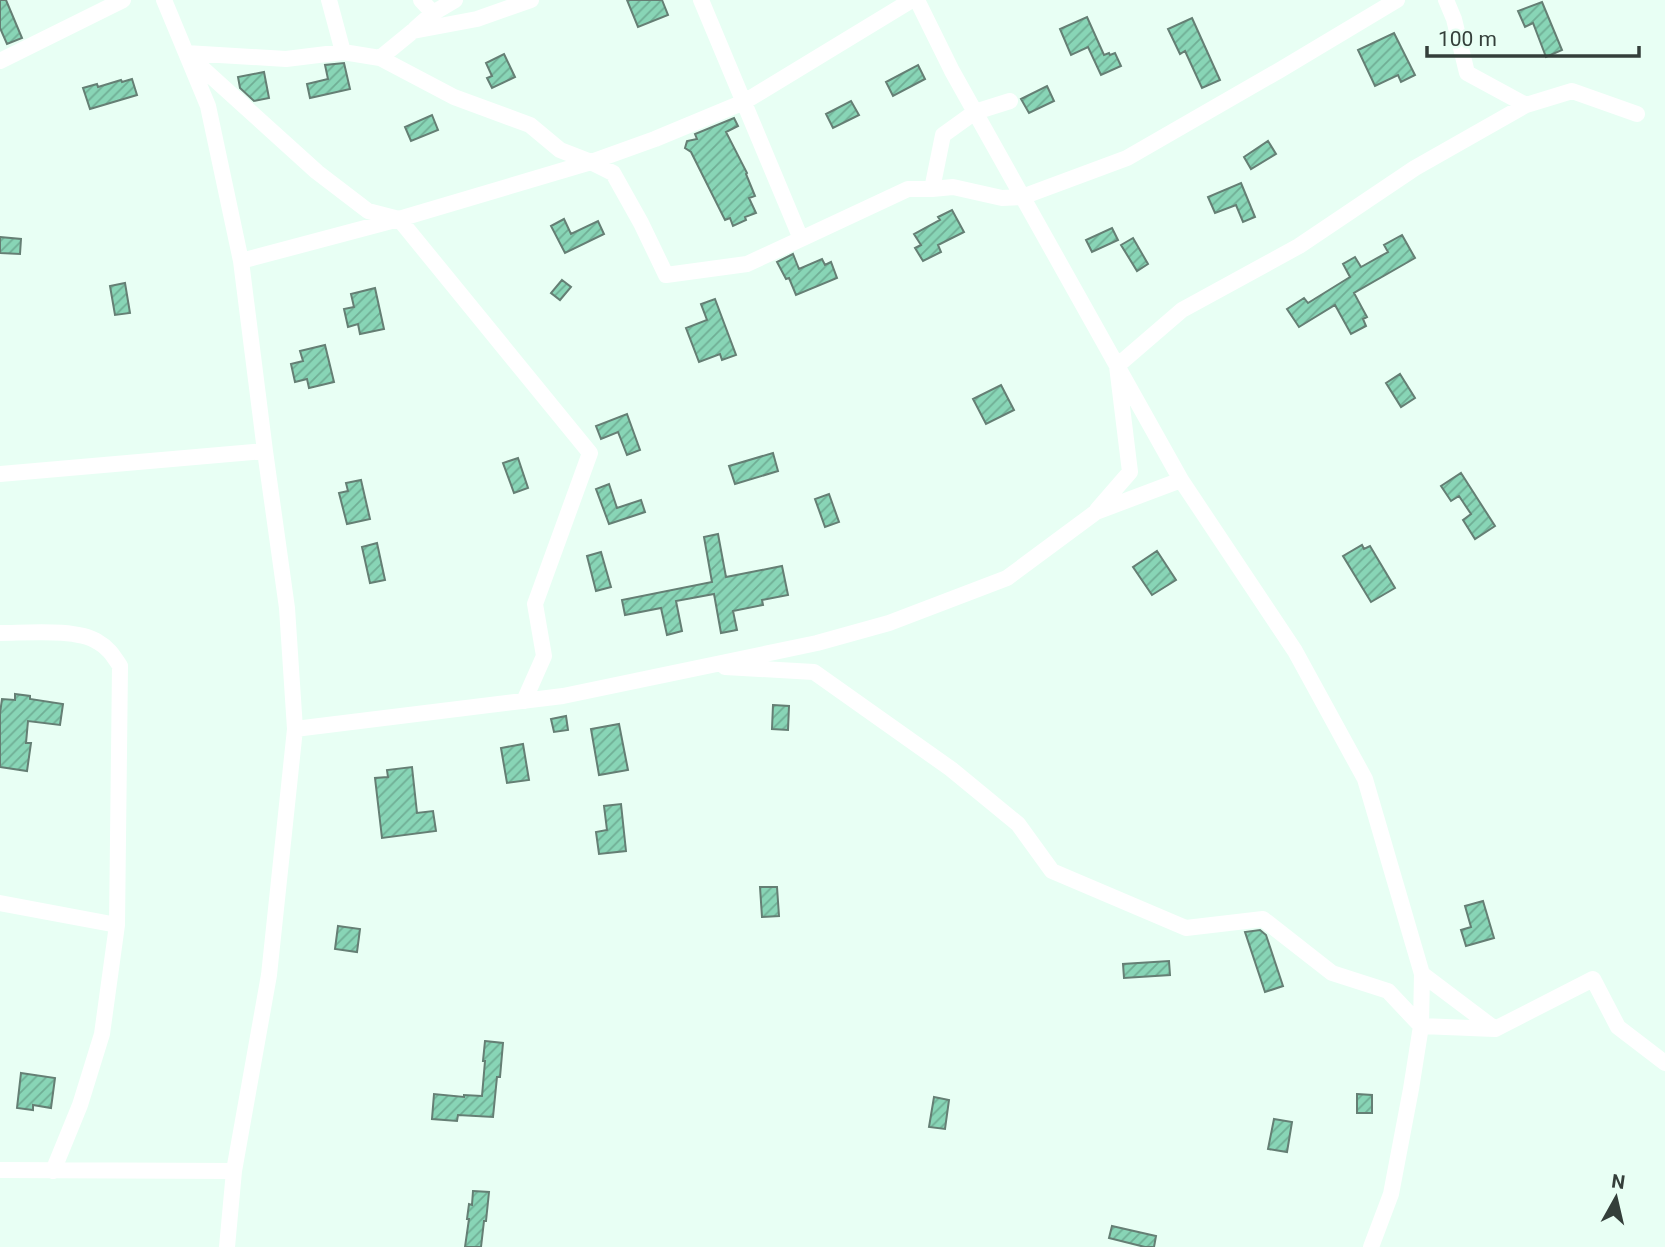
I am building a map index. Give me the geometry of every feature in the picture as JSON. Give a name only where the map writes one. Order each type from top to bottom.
[{"type":"street","points":[[0,61],[123,0]]},
{"type":"street","points":[[164,0],[208,106],[241,261],[287,608],[295,729],[269,975],[234,1171],[227,1247]]},
{"type":"street","points":[[329,0],[342,52]]},
{"type":"street","points":[[421,0],[433,13]]},
{"type":"street","points":[[380,58],[433,13],[455,0]]},
{"type":"street","points":[[413,31],[477,19],[531,0]]},
{"type":"street","points":[[701,0],[801,239]]},
{"type":"street","points":[[241,261],[399,219],[591,162],[655,139],[744,103],[912,0]]},
{"type":"street","points":[[918,0],[952,71],[1181,480],[1295,651],[1365,779],[1422,974],[1421,1026],[1391,1194],[1371,1247]]},
{"type":"street","points":[[186,53],[286,59],[342,52],[380,58],[454,97],[530,125],[561,150],[613,173],[666,275],[747,264],[908,189],[953,187],[1002,198],[1022,197],[1127,158],[1397,0]]},
{"type":"street","points":[[1446,0],[1454,19],[1467,72],[1526,105]]},
{"type":"street","points":[[186,53],[317,172],[368,211],[399,219],[590,453],[534,604],[544,656],[524,701]]},
{"type":"street","points":[[1117,366],[1182,310],[1298,246],[1415,168],[1526,105],[1572,91],[1637,114]]},
{"type":"street","points":[[932,189],[943,135],[975,112],[1010,101]]},
{"type":"street","points":[[295,729],[563,696],[817,643],[889,623],[1007,578],[1096,512],[1130,472],[1117,366]]},
{"type":"street","points":[[0,474],[265,452]]},
{"type":"street","points":[[1096,512],[1181,480]]},
{"type":"street","points":[[0,633],[84,635],[110,650],[120,666],[117,925],[102,1034],[80,1105],[53,1171]]},
{"type":"street","points":[[704,666],[814,672],[951,769],[1018,824],[1052,871],[1186,928],[1263,919],[1332,974],[1388,991],[1421,1026],[1495,1029],[1594,979],[1618,1027],[1665,1063]]},
{"type":"street","points":[[0,903],[117,925]]},
{"type":"street","points":[[1422,974],[1495,1029]]},
{"type":"street","points":[[0,1170],[234,1171]]},
{"type":"building","points":[[0,0],[6,0],[22,38],[7,44],[0,28]]},
{"type":"building","points":[[627,0],[662,0],[668,15],[638,27]]},
{"type":"building","points":[[1542,2],[1562,50],[1546,57],[1533,23],[1525,27],[1518,11]]},
{"type":"building","points":[[1087,17],[1104,55],[1115,53],[1121,66],[1101,75],[1088,47],[1071,55],[1060,29]]},
{"type":"building","points":[[1192,18],[1220,80],[1202,88],[1185,51],[1180,54],[1168,29]]},
{"type":"building","points":[[1394,33],[1415,75],[1401,82],[1398,75],[1375,86],[1358,50]]},
{"type":"building","points":[[504,54],[515,77],[492,88],[487,78],[492,76],[486,63]]},
{"type":"building","points":[[344,63],[350,89],[310,98],[307,84],[328,79],[325,65]]},
{"type":"building","points":[[918,65],[925,79],[893,96],[886,82]]},
{"type":"building","points":[[264,72],[269,98],[254,101],[240,88],[238,77]]},
{"type":"building","points":[[132,79],[137,95],[90,109],[83,88]]},
{"type":"building","points":[[1047,86],[1054,101],[1029,113],[1021,99]]},
{"type":"building","points":[[851,101],[859,115],[833,128],[826,114]]},
{"type":"building","points":[[432,115],[438,130],[411,141],[405,127]]},
{"type":"building","points":[[734,118],[738,126],[726,132],[747,173],[755,196],[749,198],[756,213],[733,226],[730,218],[725,220],[691,152],[685,148],[687,141],[697,139],[695,134]]},
{"type":"building","points":[[1268,141],[1276,154],[1251,169],[1244,157]]},
{"type":"building","points":[[1241,183],[1255,217],[1243,222],[1236,205],[1215,213],[1208,197]]},
{"type":"building","points":[[952,210],[964,232],[938,245],[941,252],[923,261],[915,248],[921,245],[914,234]]},
{"type":"building","points":[[564,219],[571,234],[598,221],[604,234],[565,253],[551,226]]},
{"type":"building","points":[[1112,228],[1118,240],[1092,252],[1086,240]]},
{"type":"building","points":[[1402,235],[1415,258],[1354,293],[1367,317],[1363,319],[1366,326],[1351,334],[1335,305],[1299,327],[1287,309],[1304,298],[1308,303],[1350,277],[1343,264],[1355,257],[1361,267],[1388,252],[1384,245]]},
{"type":"building","points":[[0,237],[21,239],[20,254],[0,253]]},
{"type":"building","points":[[1133,238],[1148,264],[1137,271],[1121,245]]},
{"type":"building","points":[[793,254],[799,269],[822,259],[825,265],[831,262],[837,278],[796,295],[789,278],[786,279],[777,262]]},
{"type":"building","points":[[562,280],[571,287],[560,300],[551,293]]},
{"type":"building","points":[[125,283],[130,313],[115,315],[110,286]]},
{"type":"building","points":[[375,288],[384,329],[360,334],[358,324],[348,327],[344,309],[354,307],[351,294]]},
{"type":"building","points":[[715,299],[736,355],[722,360],[720,354],[699,362],[686,328],[707,320],[701,304]]},
{"type":"building","points":[[325,345],[334,382],[309,388],[307,379],[295,382],[291,364],[303,361],[300,351]]},
{"type":"building","points":[[1400,374],[1415,398],[1401,407],[1386,383]]},
{"type":"building","points":[[1001,385],[1014,410],[986,424],[973,399]]},
{"type":"building","points":[[627,414],[640,450],[627,455],[618,432],[601,439],[596,426]]},
{"type":"building","points":[[773,453],[778,471],[735,484],[729,466]]},
{"type":"building","points":[[518,458],[528,488],[514,493],[503,463]]},
{"type":"building","points":[[1461,473],[1495,526],[1475,539],[1463,520],[1471,514],[1459,496],[1451,501],[1441,486]]},
{"type":"building","points":[[361,480],[370,519],[347,524],[339,493],[348,491],[346,483]]},
{"type":"building","points":[[609,484],[617,508],[641,500],[645,512],[609,524],[596,489]]},
{"type":"building","points":[[829,494],[839,522],[825,527],[815,499]]},
{"type":"building","points":[[718,534],[726,577],[782,566],[788,595],[762,600],[763,605],[733,611],[737,630],[721,633],[714,594],[676,601],[682,631],[667,635],[661,608],[625,615],[622,600],[712,582],[704,537]]},
{"type":"building","points":[[377,543],[385,580],[370,583],[362,547]]},
{"type":"building","points":[[1362,545],[1364,549],[1370,546],[1395,588],[1371,602],[1343,556]]},
{"type":"building","points":[[1157,551],[1176,580],[1152,595],[1133,567]]},
{"type":"building","points":[[601,552],[611,587],[596,591],[587,556]]},
{"type":"building","points":[[15,694],[63,704],[60,725],[28,721],[26,743],[31,743],[27,771],[0,767],[2,699],[15,700]]},
{"type":"building","points":[[773,705],[789,706],[788,730],[772,729]]},
{"type":"building","points":[[566,716],[568,730],[554,732],[551,719]]},
{"type":"building","points":[[619,724],[628,770],[599,775],[591,729]]},
{"type":"building","points":[[523,744],[529,780],[507,783],[501,748]]},
{"type":"building","points":[[412,767],[417,813],[433,811],[436,831],[382,838],[375,778],[388,777],[387,770]]},
{"type":"building","points":[[621,804],[626,851],[599,854],[596,832],[607,830],[604,806]]},
{"type":"building","points":[[760,887],[777,887],[779,916],[762,917]]},
{"type":"building","points":[[1483,901],[1494,938],[1466,946],[1461,930],[1471,927],[1465,906]]},
{"type":"building","points":[[338,926],[360,929],[357,952],[335,949]]},
{"type":"building","points":[[1260,930],[1266,935],[1283,986],[1265,992],[1245,932]]},
{"type":"building","points":[[1169,961],[1170,975],[1124,978],[1123,964]]},
{"type":"building","points":[[485,1041],[503,1043],[493,1117],[458,1115],[457,1121],[432,1119],[434,1094],[482,1096]]},
{"type":"building","points":[[21,1073],[55,1078],[51,1108],[33,1105],[33,1110],[17,1108]]},
{"type":"building","points":[[1357,1094],[1372,1095],[1372,1113],[1357,1113]]},
{"type":"building","points":[[934,1097],[949,1100],[945,1129],[929,1127]]},
{"type":"building","points":[[1274,1119],[1292,1122],[1287,1152],[1268,1149]]},
{"type":"building","points":[[473,1191],[489,1192],[486,1221],[481,1247],[465,1247],[469,1204],[472,1205]]},
{"type":"building","points":[[1112,1226],[1156,1236],[1154,1247],[1109,1238]]}]
